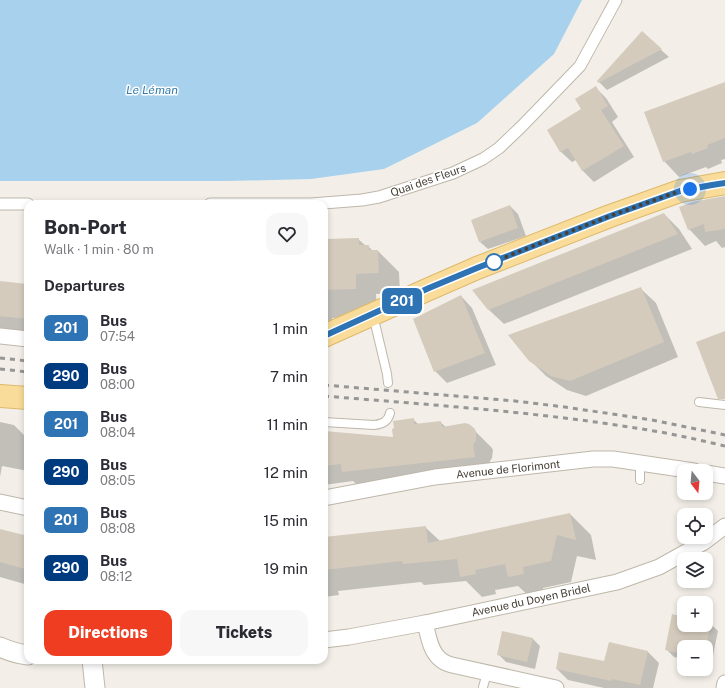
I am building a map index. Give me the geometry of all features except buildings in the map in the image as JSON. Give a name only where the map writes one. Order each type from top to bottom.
[{"type":"main road","points":[[328,334],[477,268],[610,216],[680,191],[725,183]]},
{"type":"main road","points":[[0,396],[24,398]]},
{"type":"street","name":"Quai des Fleurs","points":[[328,203],[379,197],[453,173],[483,159],[499,148],[580,66],[616,0]]},
{"type":"street","points":[[0,204],[24,204]]},
{"type":"street","points":[[0,336],[24,339]]},
{"type":"street","name":"Avenue de Florimont","points":[[328,497],[435,477],[593,459],[613,459],[677,468]]},
{"type":"street","points":[[713,474],[725,476]]},
{"type":"street","points":[[0,502],[24,507]]},
{"type":"street","name":"Avenue du Doyen Bridel","points":[[328,640],[425,623],[617,582],[659,566],[704,542],[725,526]]},
{"type":"street","points":[[425,623],[432,648],[439,659],[444,662],[485,680],[556,688]]},
{"type":"street","points":[[0,646],[12,652],[24,654]]},
{"type":"street","points":[[92,664],[95,688]]},
{"type":"street","points":[[724,688],[725,683]]},
{"type":"lane","points":[[372,314],[388,383]]},
{"type":"lane","points":[[699,402],[725,405]]},
{"type":"lane","points":[[328,422],[374,425],[381,424],[386,421],[390,413]]},
{"type":"lane","points":[[640,463],[640,480]]},
{"type":"water","name":"Le Léman","points":[[0,0],[582,0],[554,54],[477,123],[384,169],[311,179],[229,181],[0,181]]},
{"type":"railway","points":[[0,358],[24,361]]},
{"type":"railway","points":[[0,369],[24,372]]},
{"type":"railway","points":[[328,385],[515,401],[565,407],[652,420],[725,435]]},
{"type":"railway","points":[[328,396],[567,418],[658,432],[725,446]]},
{"type":"bus line","name":"201","points":[[328,334],[429,288],[610,216],[680,191],[725,183]]},
{"type":"route","points":[[494,262],[490,263],[610,216],[680,191],[690,189]]}]
